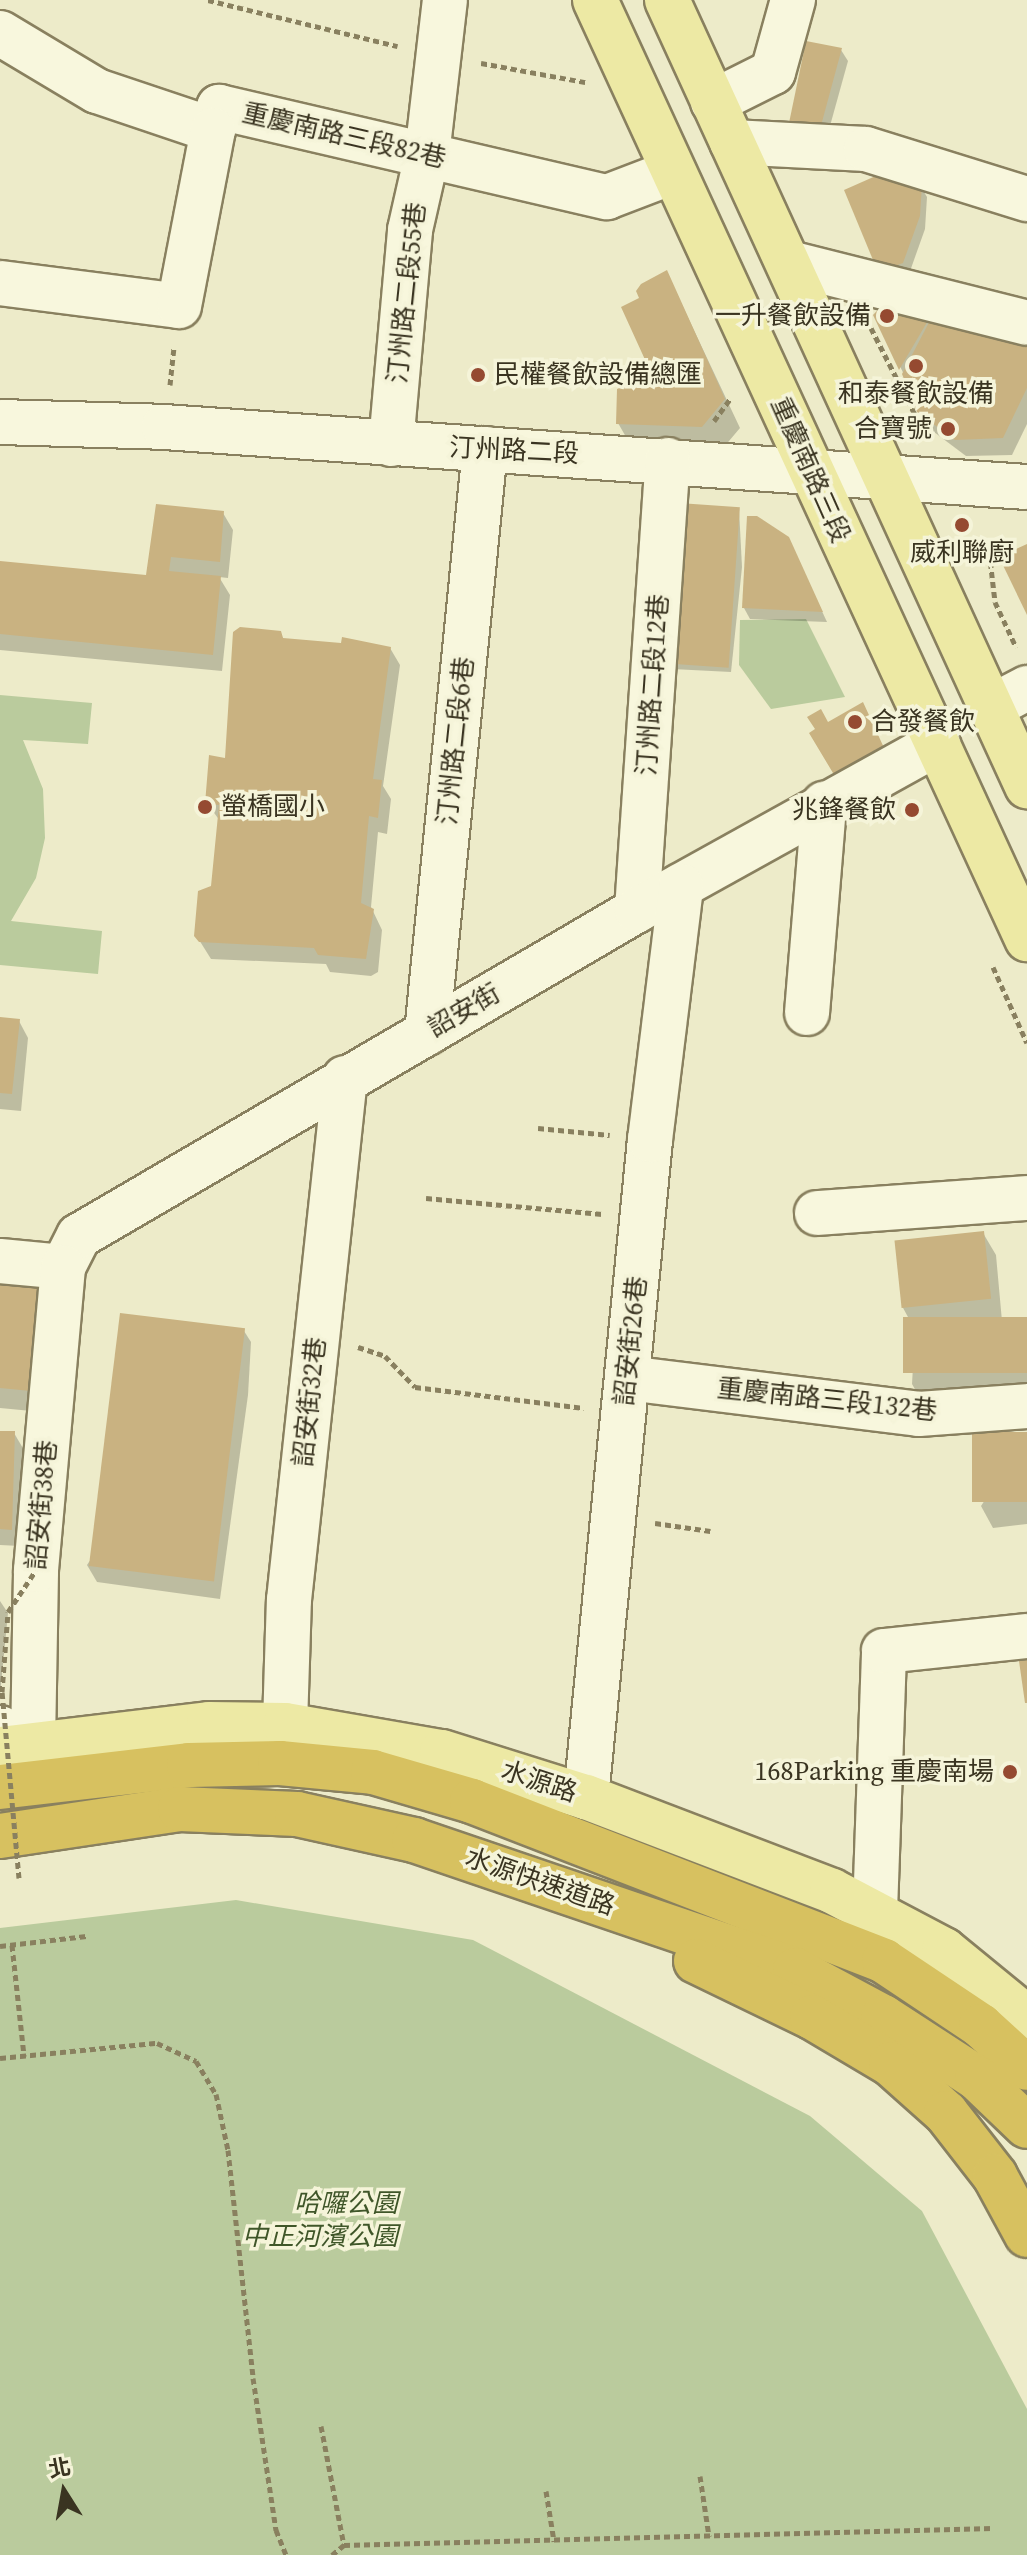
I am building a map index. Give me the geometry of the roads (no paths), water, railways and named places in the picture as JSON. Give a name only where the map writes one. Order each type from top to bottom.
[{"type":"highway","name":"水源快速道路","points":[[0,1787],[189,1765],[280,1763],[373,1772],[472,1801],[884,1961],[981,2026],[1027,2068]]},
{"type":"highway","name":"水源快速道路","points":[[0,1836],[180,1809],[297,1814],[414,1840],[795,1970],[883,2017],[977,2078],[1027,2126]]},
{"type":"highway","points":[[510,1871],[812,2017],[891,2064],[946,2113],[995,2176],[1027,2235]]},
{"type":"main road","name":"重慶南路三段","points":[[595,0],[1027,939]]},
{"type":"main road","points":[[667,0],[885,476],[1013,684],[1027,786]]},
{"type":"main road","name":"水源路","points":[[11,1740],[209,1724],[285,1725],[442,1752],[586,1797],[875,1911],[944,1950],[1027,2018]]},
{"type":"street","name":"汀州路二段55巷","points":[[391,444],[410,230],[427,155],[445,0]]},
{"type":"street","points":[[713,102],[773,72],[793,0]]},
{"type":"street","name":"重慶南路三段82巷","points":[[0,33],[97,91],[213,130],[219,107],[607,197],[672,172]]},
{"type":"street","points":[[0,283],[179,306],[213,130]]},
{"type":"street","points":[[732,142],[866,149],[1027,199]]},
{"type":"street","points":[[789,263],[1027,323]]},
{"type":"street","name":"汀州路二段","points":[[0,422],[164,427],[1027,487]]},
{"type":"street","name":"汀州路二段6巷","points":[[427,1033],[485,449]]},
{"type":"street","name":"汀州路二段12巷","points":[[637,910],[668,460]]},
{"type":"street","name":"詔安街","points":[[63,1267],[79,1236],[637,910],[938,743]]},
{"type":"street","points":[[807,1013],[824,804]]},
{"type":"street","name":"詔安街26巷","points":[[586,1797],[650,1140],[681,886]]},
{"type":"street","name":"詔安街32巷","points":[[285,1725],[289,1600],[345,1078]]},
{"type":"street","points":[[817,1213],[1027,1198]]},
{"type":"street","points":[[0,1261],[63,1267]]},
{"type":"street","name":"詔安街38巷","points":[[11,1740],[18,1568],[63,1267]]},
{"type":"street","name":"重慶南路三段132巷","points":[[626,1396],[919,1414],[1027,1406]]},
{"type":"street","points":[[875,1911],[884,1651],[1027,1636]]},
{"type":"place","name":"一升餐飲設備","points":[[887,316]]},
{"type":"place","name":"和泰餐飲設備","points":[[916,366]]},
{"type":"place","name":"民權餐飲設備總匯","points":[[478,375]]},
{"type":"place","name":"合寶號","points":[[948,429]]},
{"type":"place","name":"威利聯廚","points":[[962,525]]},
{"type":"place","name":"合發餐飲","points":[[855,722]]},
{"type":"place","name":"螢橋國小","points":[[205,807]]},
{"type":"place","name":"兆鋒餐飲","points":[[912,810]]},
{"type":"place","name":"168Parking 重慶南場","points":[[1010,1772]]},
{"type":"park label","name":"哈囉公園","points":[[346,2204]]},
{"type":"park label","name":"中正河濱公園","points":[[320,2237]]}]
